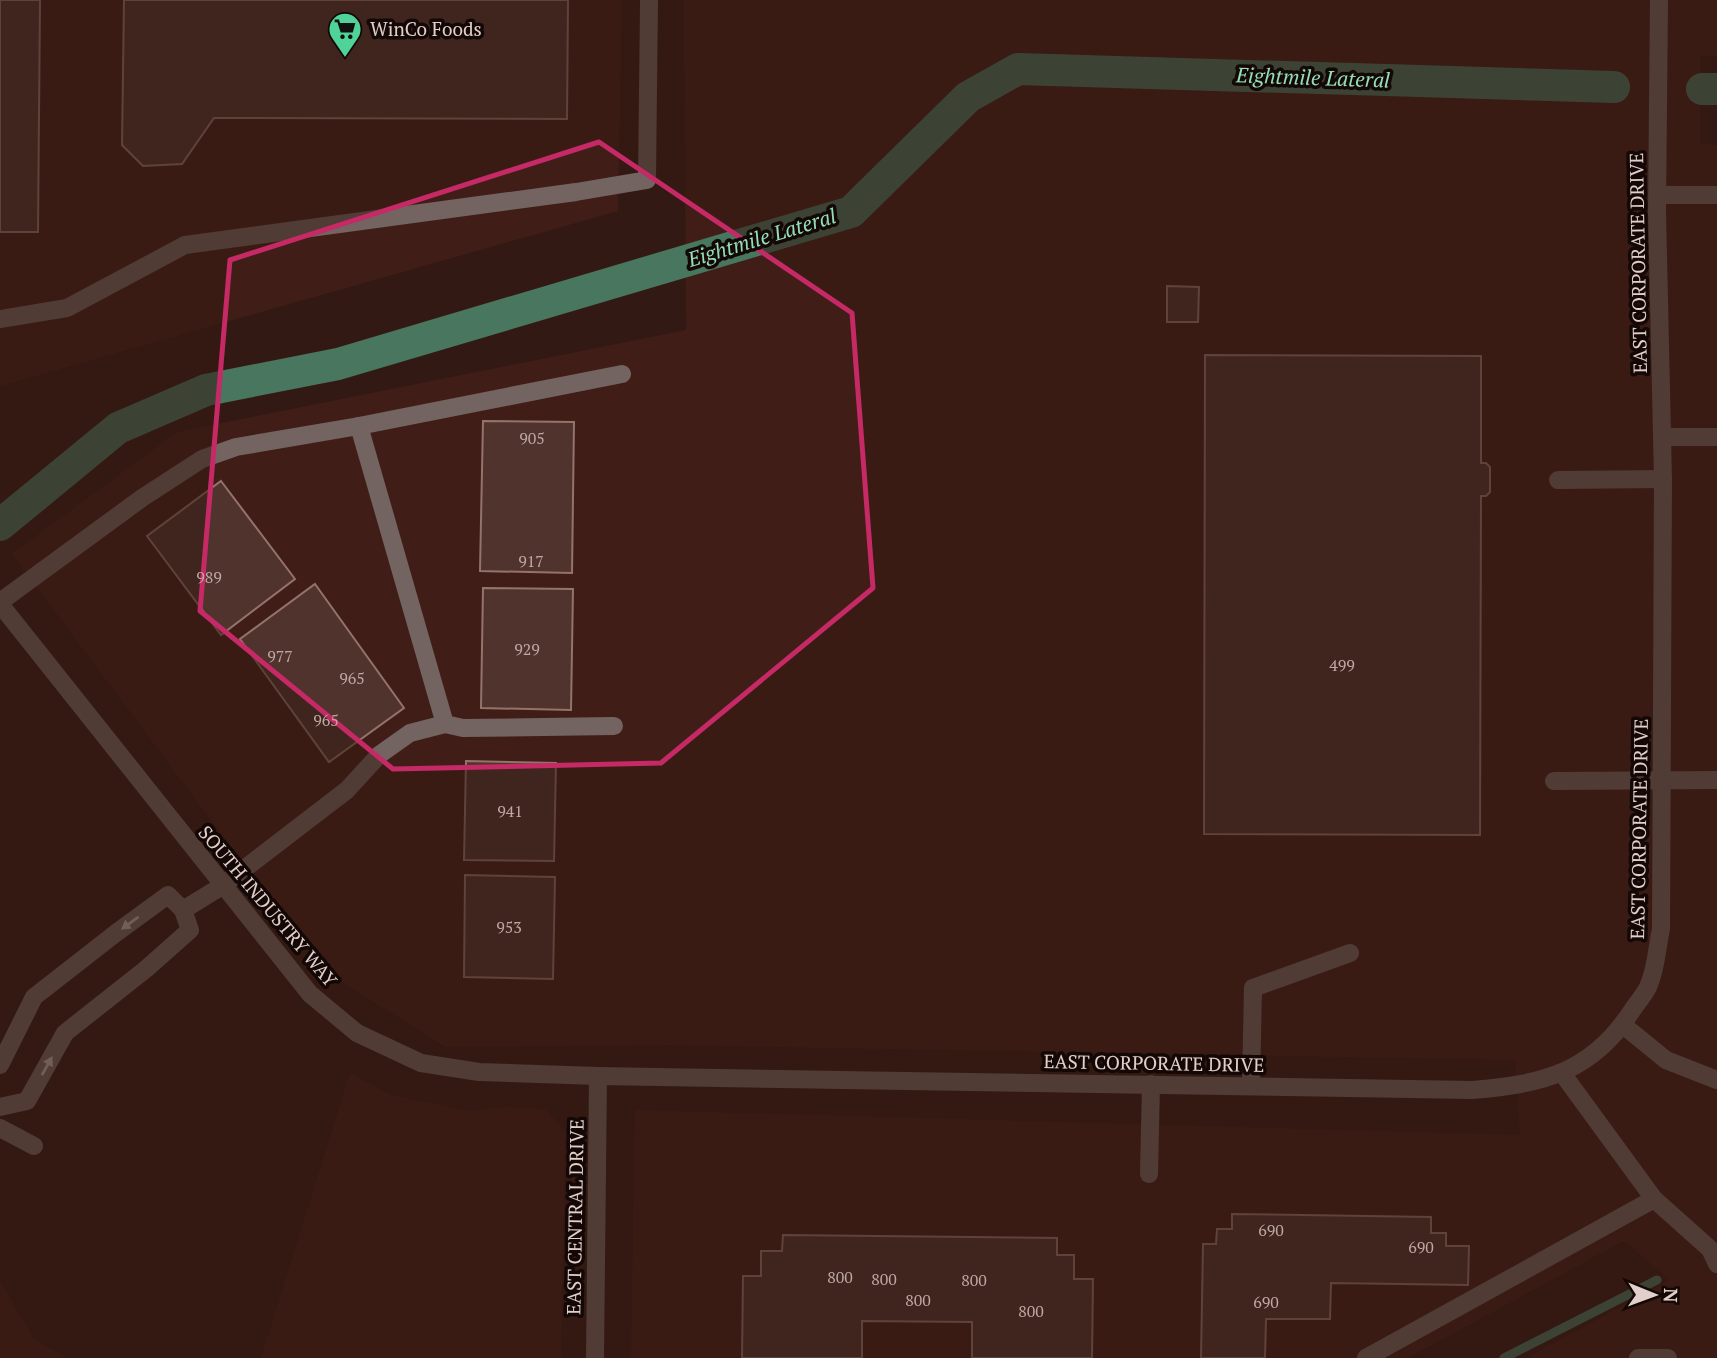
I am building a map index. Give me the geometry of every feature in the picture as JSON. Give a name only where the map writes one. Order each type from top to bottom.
[{"type":"street","points":[[0,319],[67,308],[185,245],[647,180],[649,0]]},
{"type":"street","name":"EAST CORPORATE DRIVE","points":[[598,1076],[1472,1090],[1519,1086],[1562,1073],[1601,1048],[1623,1025],[1648,986],[1661,929],[1663,479],[1658,195],[1659,0]]},
{"type":"street","points":[[1658,195],[1717,195]]},
{"type":"street","points":[[0,603],[142,498],[202,459],[236,447],[359,426],[622,374]]},
{"type":"street","points":[[359,426],[445,724]]},
{"type":"street","points":[[1662,436],[1717,437]]},
{"type":"street","points":[[1558,480],[1663,479]]},
{"type":"street","name":"SOUTH INDUSTRY WAY","points":[[0,603],[310,994],[357,1033],[421,1063],[479,1072],[598,1076]]},
{"type":"street","points":[[183,910],[222,886],[347,790],[379,755],[410,733],[445,724],[463,728],[614,726]]},
{"type":"street","points":[[1554,781],[1717,780]]},
{"type":"street","points":[[0,1065],[34,997],[168,895],[183,910],[190,930],[146,969],[65,1033],[27,1101],[0,1107]]},
{"type":"street","points":[[1251,1085],[1253,988],[1350,953]]},
{"type":"street","points":[[1623,1025],[1666,1060],[1717,1080]]},
{"type":"street","points":[[1562,1073],[1654,1199],[1715,1252]]},
{"type":"street","name":"EAST CENTRAL DRIVE","points":[[594,1358],[598,1076]]},
{"type":"street","points":[[1149,1174],[1151,1084]]},
{"type":"street","points":[[0,1128],[34,1146]]},
{"type":"street","points":[[1366,1358],[1654,1199]]},
{"type":"street","points":[[1638,1358],[1668,1358]]},
{"type":"highlighted area","points":[[599,142],[852,313],[873,588],[661,763],[393,769],[200,611],[230,260]]},
{"type":"shaded area","points":[[0,0],[622,0],[618,211],[0,386]]},
{"type":"shaded area","points":[[684,0],[1717,0],[1717,56],[1700,56],[1700,144],[1717,145],[1717,1358],[1526,1358],[1670,1280],[1624,1241],[1408,1358],[631,1358],[635,1110],[1520,1135],[1515,1060],[668,1045],[446,1047],[323,970],[12,554],[177,432],[686,330]]},
{"type":"shaded area","points":[[350,1073],[391,1095],[469,1111],[504,1107],[545,1109],[565,1131],[561,1358],[261,1358]]},
{"type":"shaded area","points":[[0,1281],[34,1339],[68,1358],[0,1358]]},
{"type":"building","points":[[0,0],[40,0],[38,232],[0,232]]},
{"type":"building","name":"WinCo Foods","points":[[124,0],[568,0],[567,119],[214,118],[182,164],[143,166],[122,145]]},
{"type":"building","points":[[1167,286],[1199,287],[1198,322],[1167,322]]},
{"type":"building","points":[[1205,355],[1481,356],[1481,463],[1490,467],[1490,492],[1481,496],[1480,835],[1204,834]]},
{"type":"building","points":[[483,421],[574,422],[572,573],[480,571]]},
{"type":"building","points":[[221,481],[295,579],[221,635],[147,536]]},
{"type":"building","points":[[315,584],[404,708],[329,762],[240,639]]},
{"type":"building","points":[[483,588],[573,589],[571,710],[481,708]]},
{"type":"building","points":[[466,761],[556,763],[554,861],[464,860]]},
{"type":"building","points":[[465,875],[555,877],[553,979],[464,977]]},
{"type":"building","points":[[1232,1214],[1431,1217],[1431,1233],[1446,1233],[1446,1246],[1469,1246],[1468,1285],[1331,1283],[1330,1319],[1266,1319],[1265,1358],[1201,1358],[1203,1244],[1216,1244],[1217,1229],[1232,1229]]},
{"type":"building","points":[[783,1235],[1057,1238],[1057,1255],[1074,1255],[1074,1279],[1093,1279],[1092,1358],[972,1358],[972,1322],[862,1321],[862,1358],[742,1358],[743,1276],[761,1276],[761,1251],[782,1251]]},
{"type":"waterway","name":"Eightmile Lateral","points":[[0,525],[118,428],[206,390],[338,364],[851,212],[968,97],[1018,69],[1614,87]]},
{"type":"waterway","name":"Eightmile Lateral","points":[[1702,89],[1717,89]]},
{"type":"waterway","points":[[1504,1358],[1657,1280]]},
{"type":"place","name":"WinCo Foods","points":[[345,59]]}]
